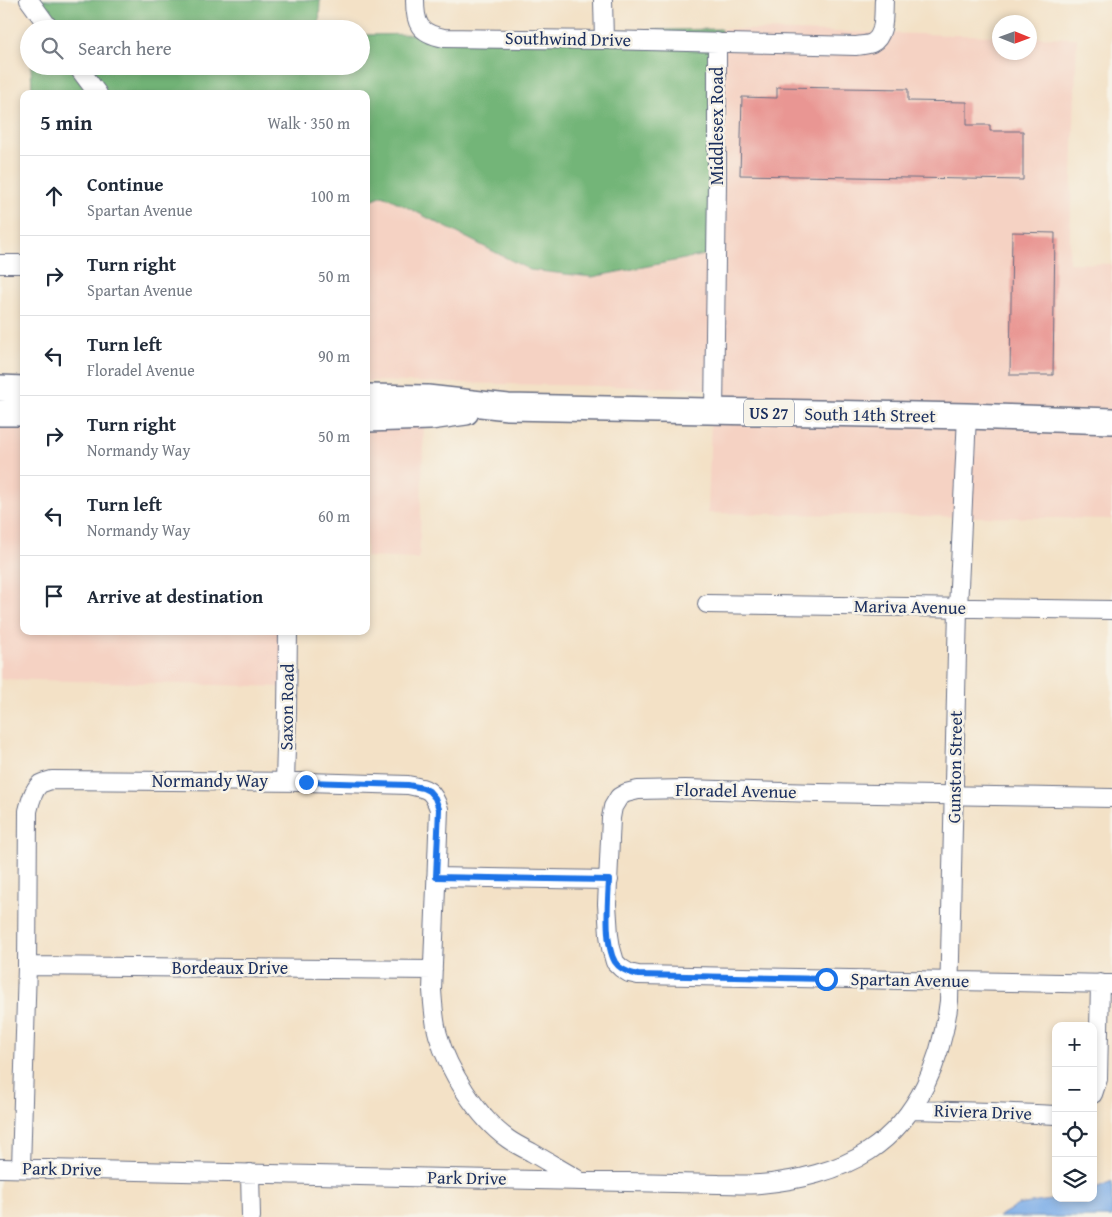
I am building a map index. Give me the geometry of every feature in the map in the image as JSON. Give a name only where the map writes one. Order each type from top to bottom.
[{"type":"highway","points":[[0,388],[20,389]]},
{"type":"highway","name":"South 14th Street","points":[[370,396],[427,398],[508,407],[1112,420]]},
{"type":"highway","name":"South 14th Street","points":[[370,419],[430,417],[508,407]]},
{"type":"highway","points":[[0,413],[20,413]]},
{"type":"street","points":[[29,0],[43,20]]},
{"type":"street","name":"Southwind Drive","points":[[415,0],[415,13],[418,24],[427,33],[444,38],[717,42]]},
{"type":"street","points":[[603,0],[604,40]]},
{"type":"street","name":"Middlesex Road","points":[[714,412],[717,42],[833,46],[870,44],[880,36],[883,24],[884,0]]},
{"type":"street","points":[[84,75],[95,90]]},
{"type":"street","points":[[0,264],[20,264]]},
{"type":"street","name":"Gunston Street","points":[[911,1110],[926,1085],[942,1043],[949,1001],[958,608],[967,416]]},
{"type":"street","name":"Mariva Avenue","points":[[707,604],[1112,610]]},
{"type":"street","name":"Saxon Road","points":[[285,782],[288,635]]},
{"type":"street","name":"Normandy Way","points":[[21,1168],[27,966],[28,811],[39,785],[52,780],[285,782],[408,785],[423,788],[429,791],[435,798],[439,809],[432,990],[438,1034],[458,1080],[490,1124],[507,1138],[580,1180]]},
{"type":"street","name":"Floradel Avenue","points":[[609,880],[610,829],[613,807],[619,797],[638,790],[685,789],[1112,798]]},
{"type":"street","points":[[436,877],[609,880]]},
{"type":"street","name":"Spartan Avenue","points":[[609,880],[607,904],[609,936],[615,962],[629,973],[638,975],[1106,983]]},
{"type":"street","name":"Bordeaux Drive","points":[[27,966],[433,970]]},
{"type":"street","points":[[1097,1082],[1106,983]]},
{"type":"street","name":"Park Drive","points":[[0,1168],[759,1184],[786,1181],[844,1164],[868,1152],[892,1133],[911,1110]]},
{"type":"street","name":"Riviera Drive","points":[[911,1110],[1052,1115]]},
{"type":"street","points":[[250,1173],[251,1217]]},
{"type":"shaded area","points":[[721,29],[992,36],[992,60],[1037,60],[1037,37],[1077,38],[1069,263],[1112,264],[1112,414],[711,405],[711,390],[693,388],[370,381],[370,200],[383,195],[530,270],[715,252]]},
{"type":"shaded area","points":[[711,418],[1112,427],[1112,519],[708,513]]},
{"type":"shaded area","points":[[0,419],[20,420],[20,635],[287,635],[285,687],[0,679]]},
{"type":"shaded area","points":[[424,424],[419,559],[370,557],[370,426]]},
{"type":"green space","points":[[38,0],[320,0],[319,20],[52,20]]},
{"type":"green space","points":[[721,29],[715,253],[592,277],[530,270],[383,195],[370,200],[370,90],[104,90],[93,75],[370,75],[370,35]]},
{"type":"green space","points":[[31,75],[75,75],[86,90],[32,90]]},
{"type":"water","points":[[1112,1182],[1112,1217],[998,1217],[1018,1205],[1052,1200],[1052,1202],[1097,1202],[1097,1188]]},
{"type":"building","points":[[777,87],[908,89],[908,101],[967,102],[967,125],[990,125],[990,131],[1023,131],[1023,180],[740,175],[742,97],[777,98]]},
{"type":"building","points":[[1012,232],[1055,233],[1053,375],[1010,375]]},
{"type":"route","points":[[306,782],[408,785],[429,791],[435,798],[439,809],[436,877],[609,880],[607,904],[611,948],[615,962],[629,973],[638,975],[826,979]]}]
